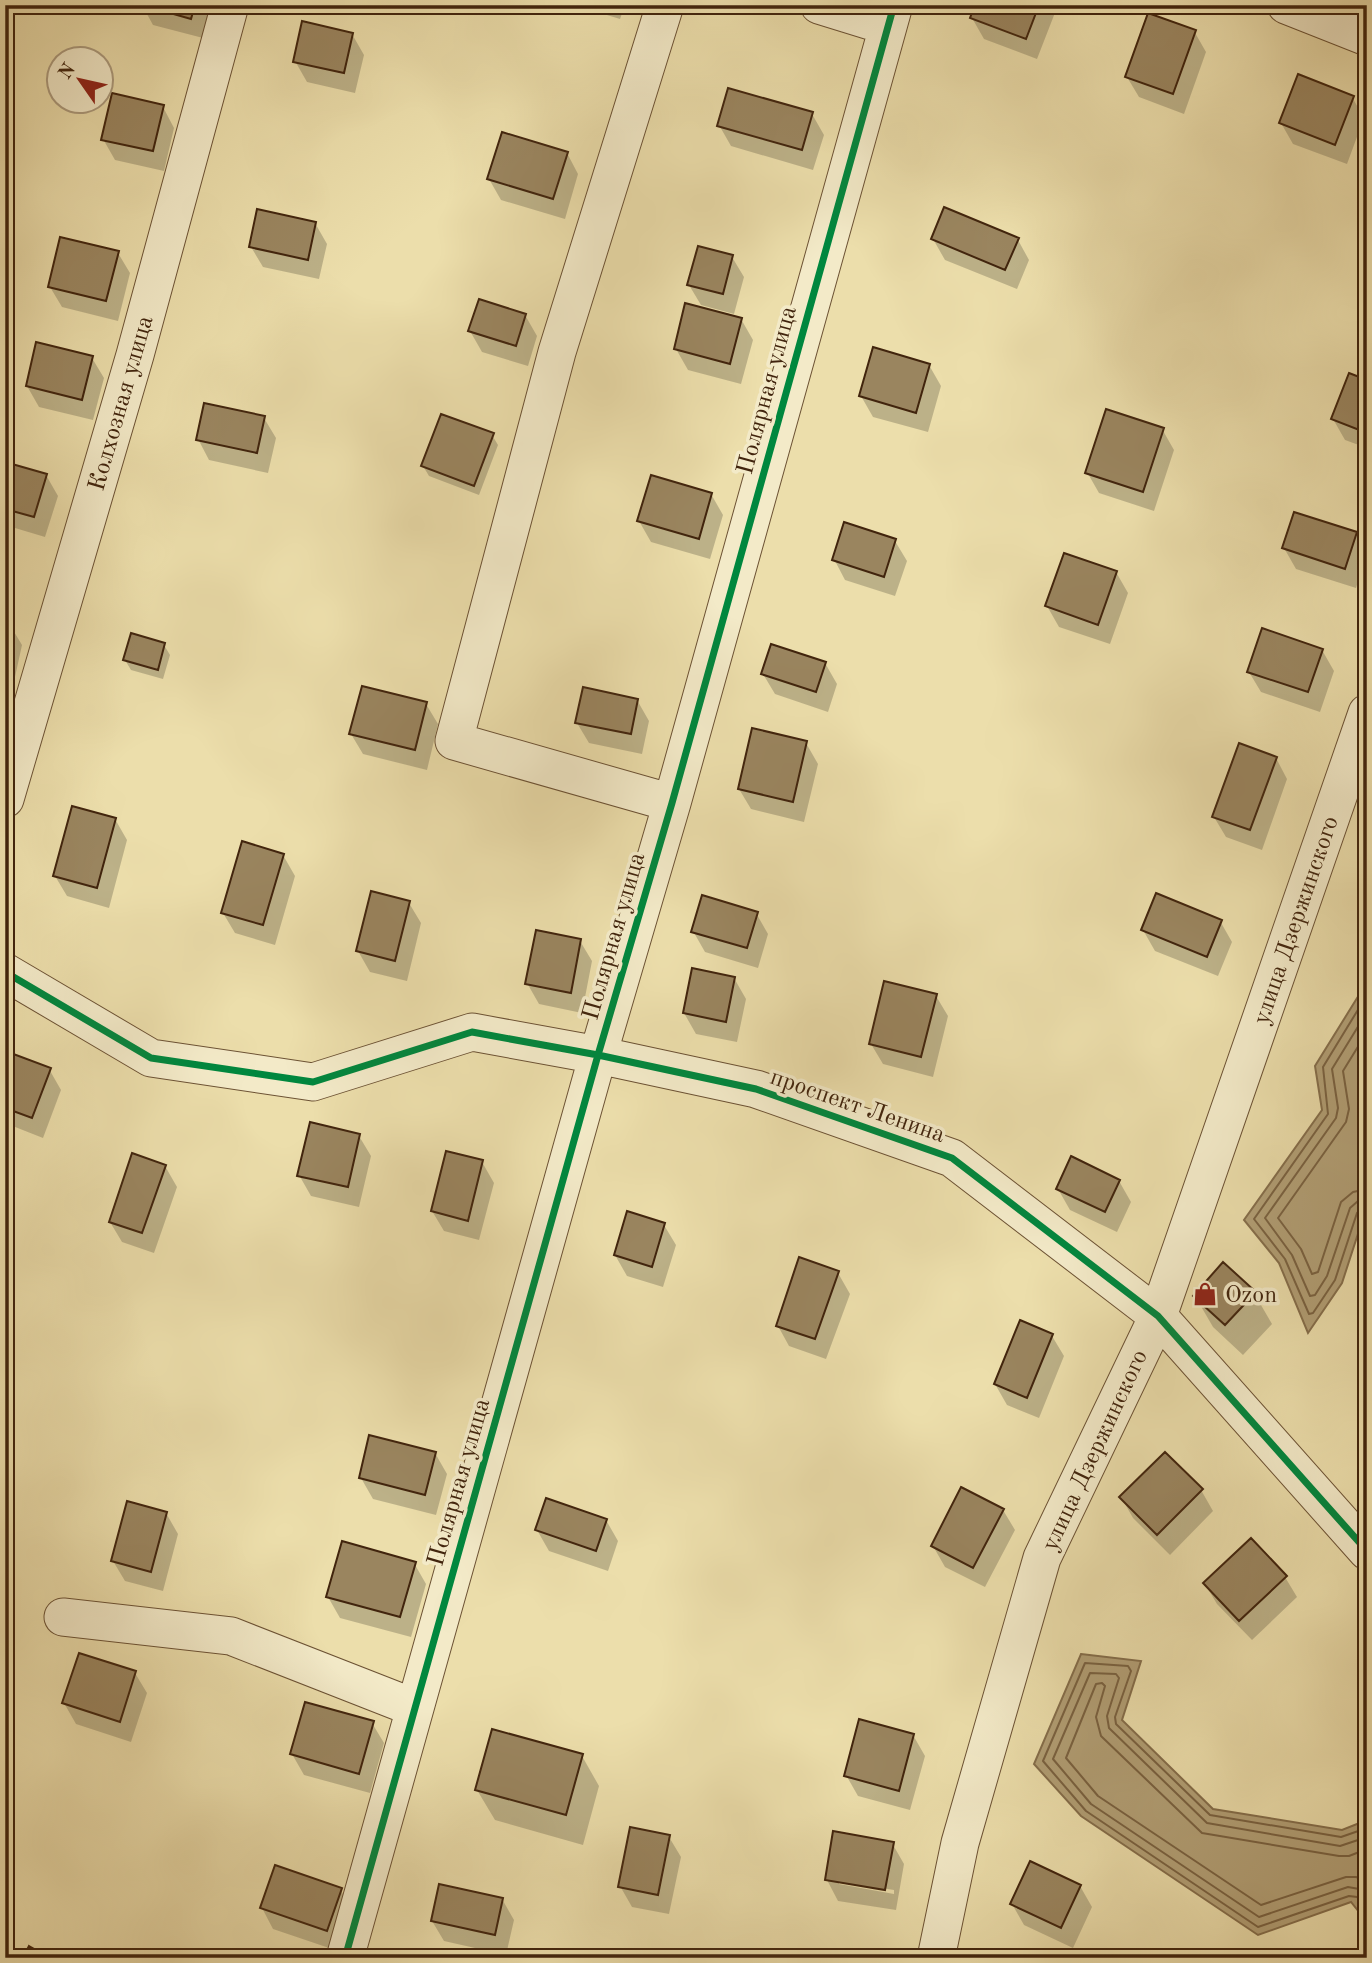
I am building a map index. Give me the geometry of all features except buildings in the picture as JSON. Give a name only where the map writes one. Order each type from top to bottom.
[{"type":"street","name":"Колхозная улица","points":[[5,799],[135,355],[230,5]]},
{"type":"street","points":[[665,5],[557,352],[454,741],[672,803]]},
{"type":"street","points":[[819,5],[890,16]]},
{"type":"street","points":[[1286,5],[1367,37]]},
{"type":"street","name":"Полярная улица","points":[[345,1958],[598,1055],[672,803],[890,16]]},
{"type":"street","name":"улица Дзержинского","points":[[936,1958],[960,1843],[1042,1558],[1158,1316],[1367,713]]},
{"type":"street","name":"проспект Ленина","points":[[5,972],[151,1058],[313,1082],[472,1032],[598,1055],[757,1089],[951,1158],[1158,1316],[1367,1551]]},
{"type":"street","points":[[63,1617],[231,1636],[415,1708]]},
{"type":"water","points":[[1367,982],[1367,1206],[1342,1283],[1308,1333],[1279,1263],[1244,1220],[1322,1110],[1315,1066]]},
{"type":"water","points":[[1081,1654],[1141,1661],[1122,1720],[1213,1809],[1342,1830],[1367,1820],[1367,1922],[1351,1902],[1258,1935],[1081,1816],[1034,1764]]},
{"type":"cycle path","points":[[345,1958],[598,1055],[672,803],[894,5]]},
{"type":"cycle path","points":[[5,972],[151,1058],[313,1082],[472,1032],[598,1055],[756,1089],[952,1158],[1158,1316],[1367,1551]]},
{"type":"place","name":"Ozon","points":[[1205,1294]]}]
